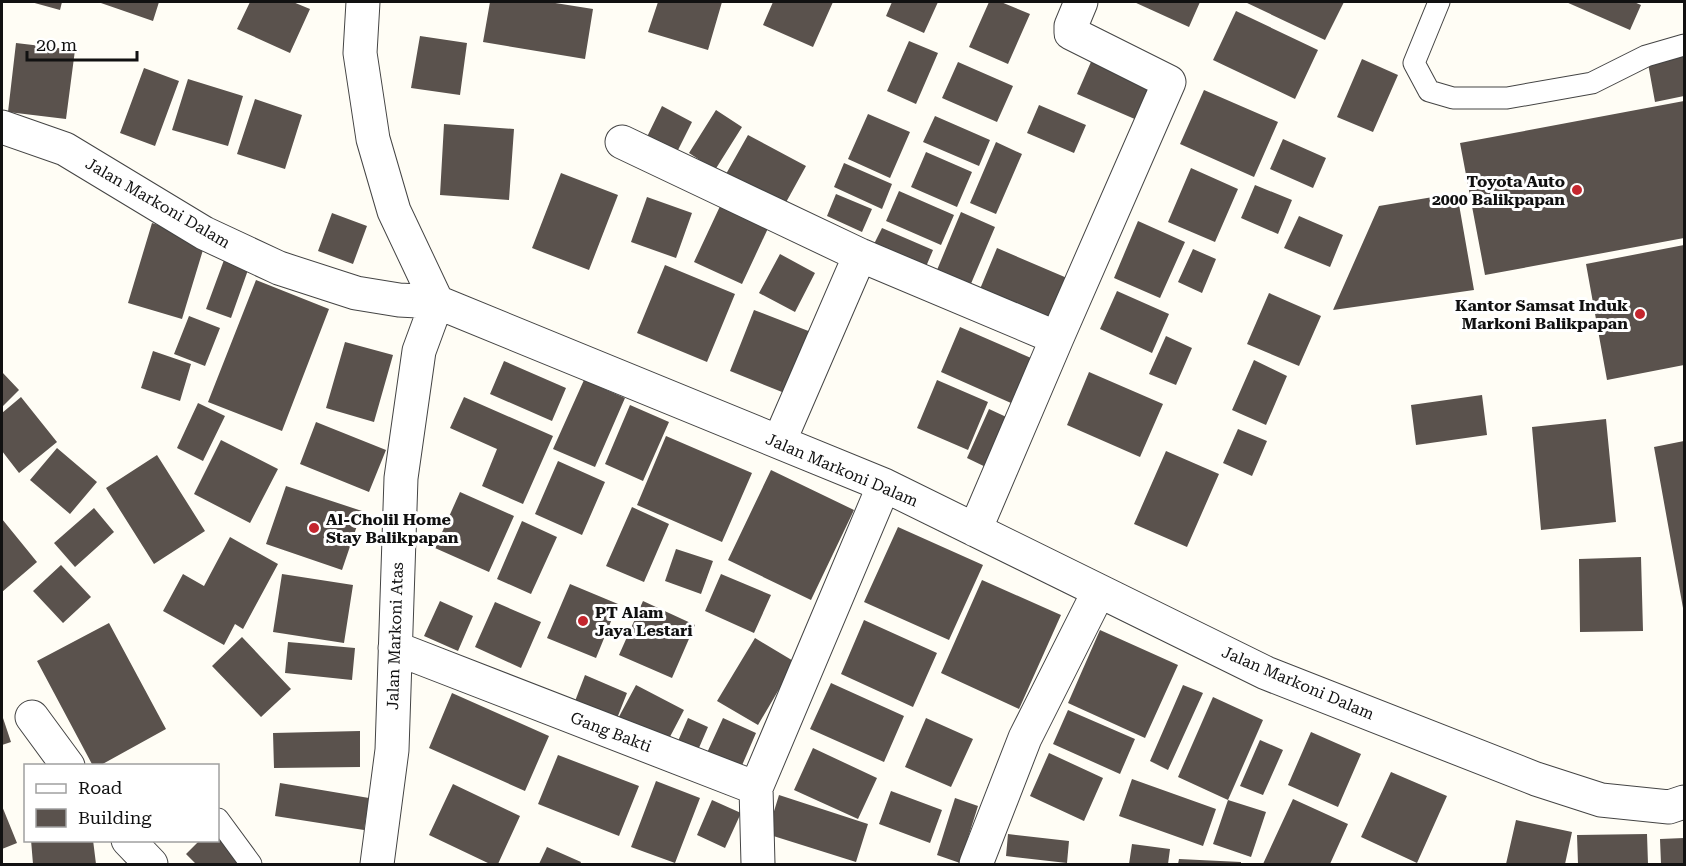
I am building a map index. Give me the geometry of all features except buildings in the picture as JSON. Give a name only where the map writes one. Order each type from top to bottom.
[{"type":"street","points":[[363,2],[360,53],[373,139],[394,211],[437,302]]},
{"type":"street","points":[[975,530],[1169,82],[1071,33],[1075,3]]},
{"type":"street","name":"Jalan Markoni Dalam","points":[[2,127],[65,149],[204,233],[279,268],[356,293],[399,300],[437,302],[884,485],[1266,673],[1536,779],[1601,800],[1669,807],[1684,802]]},
{"type":"street","points":[[622,142],[860,255],[1057,338]]},
{"type":"street","points":[[779,442],[860,255]]},
{"type":"street","name":"Jalan Markoni Atas","points":[[377,864],[392,750],[401,478],[419,351],[437,302]]},
{"type":"street","points":[[758,864],[756,788],[884,485]]},
{"type":"street","points":[[976,864],[1025,738],[1099,591]]},
{"type":"street","name":"Gang Bakti","points":[[395,648],[756,788]]},
{"type":"street","points":[[32,717],[67,764]]},
{"type":"street","points":[[130,842],[151,864]]},
{"type":"lane","points":[[1439,2],[1414,63],[1429,91],[1453,98],[1507,98],[1592,83],[1646,56],[1684,45]]},
{"type":"lane","points":[[219,820],[251,864]]},
{"type":"place","name":"Toyota Auto 2000 Balikpapan","points":[[1577,190]]},
{"type":"place","name":"Kantor Samsat Induk Markoni Balikpapan","points":[[1640,314]]},
{"type":"place","name":"Al-Cholil Home Stay Balikpapan","points":[[314,528]]},
{"type":"place","name":"PT Alam Jaya Lestari","points":[[583,621]]}]
